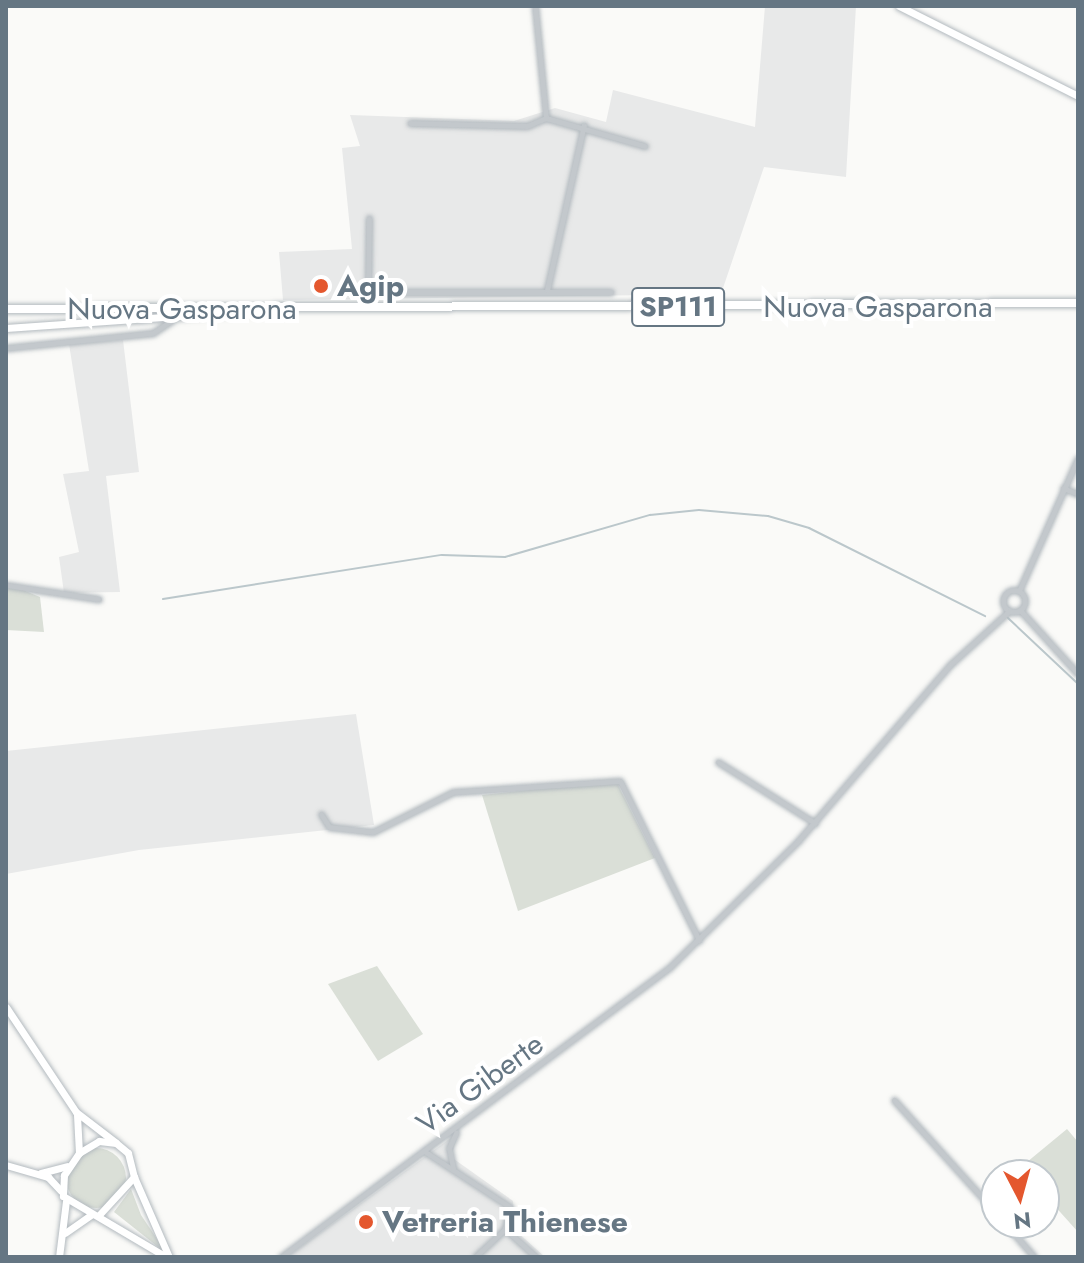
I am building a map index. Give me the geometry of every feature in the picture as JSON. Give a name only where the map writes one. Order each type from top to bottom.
[{"type":"main road","points":[[899,6],[1078,96]]},
{"type":"main road","name":"Nuova Gasparona","points":[[6,308],[1078,303]]},
{"type":"main road","points":[[6,328],[279,308]]},
{"type":"main road","points":[[6,1007],[76,1112],[128,1153],[134,1177],[168,1257]]},
{"type":"main road","points":[[76,1112],[79,1153]]},
{"type":"main road","points":[[61,1191],[72,1162],[79,1153],[99,1141],[116,1143]]},
{"type":"main road","points":[[39,1173],[72,1162]]},
{"type":"main road","points":[[6,1165],[39,1173],[61,1191],[66,1201],[59,1257]]},
{"type":"main road","points":[[64,1235],[95,1215],[134,1177]]},
{"type":"main road","points":[[66,1201],[168,1257]]},
{"type":"street","points":[[535,6],[546,118]]},
{"type":"street","points":[[410,123],[527,126],[546,118],[584,125],[645,146]]},
{"type":"street","points":[[547,290],[584,125]]},
{"type":"street","points":[[369,218],[368,292],[523,289],[611,292]]},
{"type":"street","points":[[522,307],[523,289]]},
{"type":"street","points":[[6,348],[153,333],[175,318]]},
{"type":"street","points":[[1019,591],[1026,602],[1020,610],[1009,611],[1004,598],[1019,591],[1078,458]]},
{"type":"street","points":[[1063,488],[1078,494]]},
{"type":"street","points":[[6,585],[99,599]]},
{"type":"street","points":[[1020,610],[1078,674]]},
{"type":"street","name":"Via Giberte","points":[[281,1257],[424,1151],[457,1131],[699,940],[815,823],[951,664],[1009,611]]},
{"type":"street","points":[[718,762],[815,823]]},
{"type":"street","points":[[321,814],[329,827],[373,832],[453,792],[620,781],[699,940]]},
{"type":"street","points":[[894,1100],[980,1195]]},
{"type":"street","points":[[453,1169],[449,1154],[457,1131]]},
{"type":"street","points":[[435,1144],[449,1154]]},
{"type":"street","points":[[435,1144],[438,1160]]},
{"type":"street","points":[[424,1151],[510,1207],[505,1229],[475,1257]]},
{"type":"street","points":[[505,1229],[536,1257]]},
{"type":"street","points":[[1019,1239],[1034,1257]]},
{"type":"shaded area","points":[[765,6],[856,6],[846,177],[764,167],[721,294],[283,300],[279,252],[352,249],[342,148],[360,146],[350,115],[514,121],[555,108],[606,122],[613,90],[755,127]]},
{"type":"shaded area","points":[[123,340],[139,472],[106,476],[120,592],[64,593],[59,557],[79,552],[63,474],[89,471],[69,344]]},
{"type":"shaded area","points":[[6,583],[40,597],[44,632],[6,630]]},
{"type":"shaded area","points":[[356,714],[374,825],[139,850],[6,874],[6,751]]},
{"type":"shaded area","points":[[616,781],[655,858],[518,911],[482,795]]},
{"type":"shaded area","points":[[377,966],[423,1034],[378,1061],[328,984]]},
{"type":"shaded area","points":[[1067,1129],[1078,1142],[1078,1232],[1060,1212],[1060,1159],[1031,1159]]},
{"type":"shaded area","points":[[459,1132],[451,1157],[513,1201],[515,1230],[545,1257],[287,1257]]},
{"type":"shaded area","points":[[96,1148],[118,1156],[126,1178],[118,1200],[96,1208],[74,1200],[66,1178],[74,1156]]},
{"type":"shaded area","points":[[131,1189],[141,1215],[167,1254],[114,1212]]},
{"type":"waterway","points":[[163,599],[442,555],[505,557],[650,515],[699,510],[768,516],[809,528],[985,616]]},
{"type":"waterway","points":[[1008,618],[1078,684]]},
{"type":"place","name":"Agip","points":[[321,286]]},
{"type":"place","name":"Vetreria Thienese","points":[[366,1222]]}]
